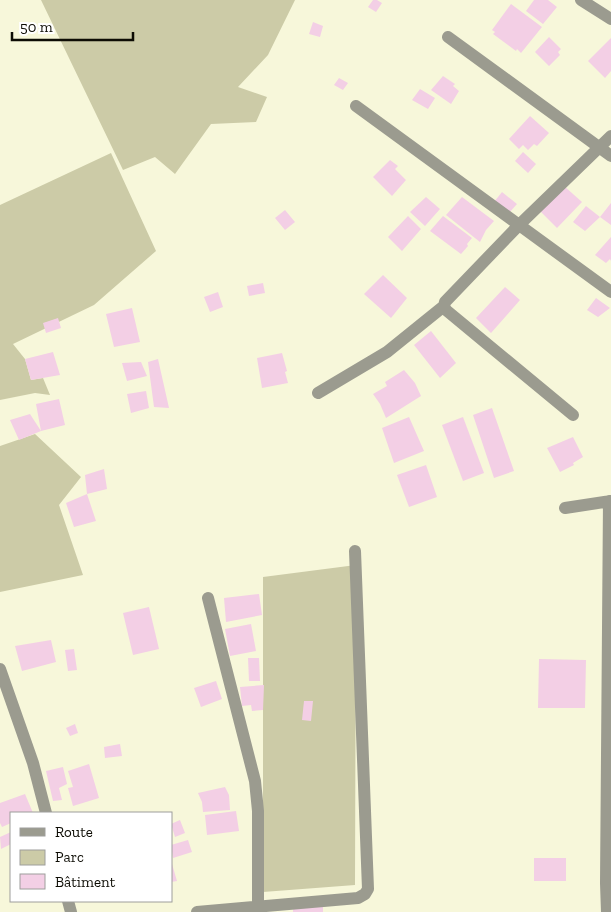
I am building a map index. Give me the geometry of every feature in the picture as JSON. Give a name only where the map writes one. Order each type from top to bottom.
[{"type":"street","points":[[581,0],[611,19]]},
{"type":"street","points":[[448,37],[611,156]]},
{"type":"street","points":[[356,106],[611,292]]},
{"type":"street","points":[[318,393],[386,352],[444,306],[444,302],[518,226],[611,136]]},
{"type":"street","points":[[444,306],[446,310],[573,415]]},
{"type":"street","points":[[565,508],[610,501],[607,912]]},
{"type":"street","points":[[197,912],[258,907],[337,906],[358,898],[365,894],[368,889],[355,551]]},
{"type":"street","points":[[208,598],[255,781],[258,812],[258,907]]},
{"type":"street","points":[[0,669],[33,763],[46,812]]},
{"type":"green space","points":[[41,0],[295,0],[268,55],[238,87],[267,97],[256,122],[211,124],[175,174],[155,157],[123,170]]},
{"type":"green space","points":[[111,153],[156,251],[94,305],[13,344],[25,359],[31,380],[43,378],[50,395],[35,393],[0,400],[0,205]]},
{"type":"green space","points":[[35,434],[81,477],[59,505],[83,575],[0,592],[0,446]]},
{"type":"green space","points":[[356,565],[355,885],[263,892],[263,577]]},
{"type":"building","points":[[373,0],[382,3],[376,12],[368,7]]},
{"type":"building","points":[[534,0],[548,0],[557,7],[543,24],[526,11]]},
{"type":"building","points":[[511,4],[542,27],[521,53],[493,34],[495,32],[492,30]]},
{"type":"building","points":[[313,22],[323,26],[320,37],[309,34]]},
{"type":"building","points":[[549,37],[561,49],[558,52],[560,55],[549,66],[535,52]]},
{"type":"building","points":[[611,38],[611,71],[605,78],[588,61]]},
{"type":"building","points":[[443,76],[455,84],[453,86],[459,91],[451,104],[431,90]]},
{"type":"building","points":[[339,78],[348,83],[343,90],[334,85]]},
{"type":"building","points":[[420,89],[435,98],[428,109],[412,100]]},
{"type":"building","points":[[530,116],[549,133],[537,146],[534,144],[528,150],[523,145],[519,149],[509,139]]},
{"type":"building","points":[[523,152],[536,164],[528,173],[515,161]]},
{"type":"building","points":[[390,160],[398,166],[395,169],[406,180],[392,196],[373,177]]},
{"type":"building","points":[[564,186],[582,202],[557,228],[540,211]]},
{"type":"building","points":[[502,192],[517,204],[509,213],[494,202]]},
{"type":"building","points":[[426,197],[440,209],[425,226],[410,212]]},
{"type":"building","points":[[462,197],[494,221],[486,230],[480,242],[446,215]]},
{"type":"building","points":[[611,203],[611,225],[600,217]]},
{"type":"building","points":[[586,206],[600,217],[585,231],[573,222]]},
{"type":"building","points":[[285,210],[295,222],[285,230],[275,218]]},
{"type":"building","points":[[408,216],[421,229],[402,251],[388,237]]},
{"type":"building","points":[[443,216],[472,238],[461,254],[430,231]]},
{"type":"building","points":[[611,237],[611,261],[610,259],[606,263],[595,255]]},
{"type":"building","points":[[383,275],[407,298],[391,318],[364,294]]},
{"type":"building","points":[[263,283],[265,293],[249,296],[247,286]]},
{"type":"building","points":[[505,287],[520,300],[491,333],[476,318]]},
{"type":"building","points":[[218,292],[223,307],[210,312],[204,297]]},
{"type":"building","points":[[596,298],[610,308],[598,317],[587,310]]},
{"type":"building","points":[[132,308],[140,342],[114,347],[106,314]]},
{"type":"building","points":[[58,318],[61,328],[46,333],[43,323]]},
{"type":"building","points":[[431,331],[456,363],[440,378],[414,345]]},
{"type":"building","points":[[53,352],[60,375],[31,380],[25,359]]},
{"type":"building","points":[[282,353],[288,383],[262,388],[257,358]]},
{"type":"building","points":[[158,359],[169,408],[154,407],[148,362]]},
{"type":"building","points":[[141,362],[147,376],[127,381],[122,363]]},
{"type":"building","points":[[404,370],[415,383],[421,396],[386,418],[373,394],[387,386],[385,382]]},
{"type":"building","points":[[146,391],[149,408],[131,413],[127,394]]},
{"type":"building","points":[[59,399],[65,425],[41,431],[36,404]]},
{"type":"building","points":[[492,408],[514,471],[494,478],[473,415]]},
{"type":"building","points":[[30,414],[41,431],[19,440],[10,420]]},
{"type":"building","points":[[409,417],[424,451],[394,463],[382,428]]},
{"type":"building","points":[[463,417],[484,473],[463,481],[442,425]]},
{"type":"building","points":[[573,437],[583,457],[573,463],[574,465],[560,472],[547,448]]},
{"type":"building","points":[[426,465],[437,497],[409,507],[397,475]]},
{"type":"building","points":[[104,469],[107,489],[87,494],[85,475]]},
{"type":"building","points":[[87,494],[96,521],[74,527],[66,503]]},
{"type":"building","points":[[259,594],[262,615],[226,622],[224,598]]},
{"type":"building","points":[[149,607],[159,649],[133,655],[123,613]]},
{"type":"building","points":[[251,624],[256,651],[230,656],[225,629]]},
{"type":"building","points":[[51,640],[56,662],[22,671],[15,646]]},
{"type":"building","points":[[74,649],[77,670],[68,671],[65,650]]},
{"type":"building","points":[[248,658],[259,658],[260,681],[249,681]]},
{"type":"building","points":[[539,659],[586,660],[585,708],[538,708]]},
{"type":"building","points":[[216,681],[222,699],[201,707],[194,688]]},
{"type":"building","points":[[264,685],[263,710],[252,711],[251,705],[242,706],[240,687]]},
{"type":"building","points":[[304,701],[313,701],[311,721],[302,720]]},
{"type":"building","points":[[75,724],[78,733],[70,736],[66,728]]},
{"type":"building","points":[[120,744],[122,756],[105,758],[104,747]]},
{"type":"building","points":[[89,764],[99,798],[73,806],[68,788],[73,787],[68,771]]},
{"type":"building","points":[[63,767],[67,784],[59,788],[62,800],[53,801],[46,771]]},
{"type":"building","points":[[225,787],[229,795],[230,810],[203,812],[202,802],[198,793]]},
{"type":"building","points":[[25,794],[33,812],[10,812],[10,823],[2,827],[0,823],[0,803]]},
{"type":"building","points":[[236,811],[239,831],[207,835],[205,815]]},
{"type":"building","points":[[180,820],[185,833],[175,837],[172,824]]},
{"type":"building","points":[[10,832],[10,844],[1,849],[0,837]]},
{"type":"building","points":[[188,840],[192,852],[173,858],[172,845]]},
{"type":"building","points":[[534,858],[566,858],[566,881],[534,881]]},
{"type":"building","points":[[172,864],[177,881],[172,882]]},
{"type":"building","points":[[293,905],[323,905],[323,912],[293,912]]}]
